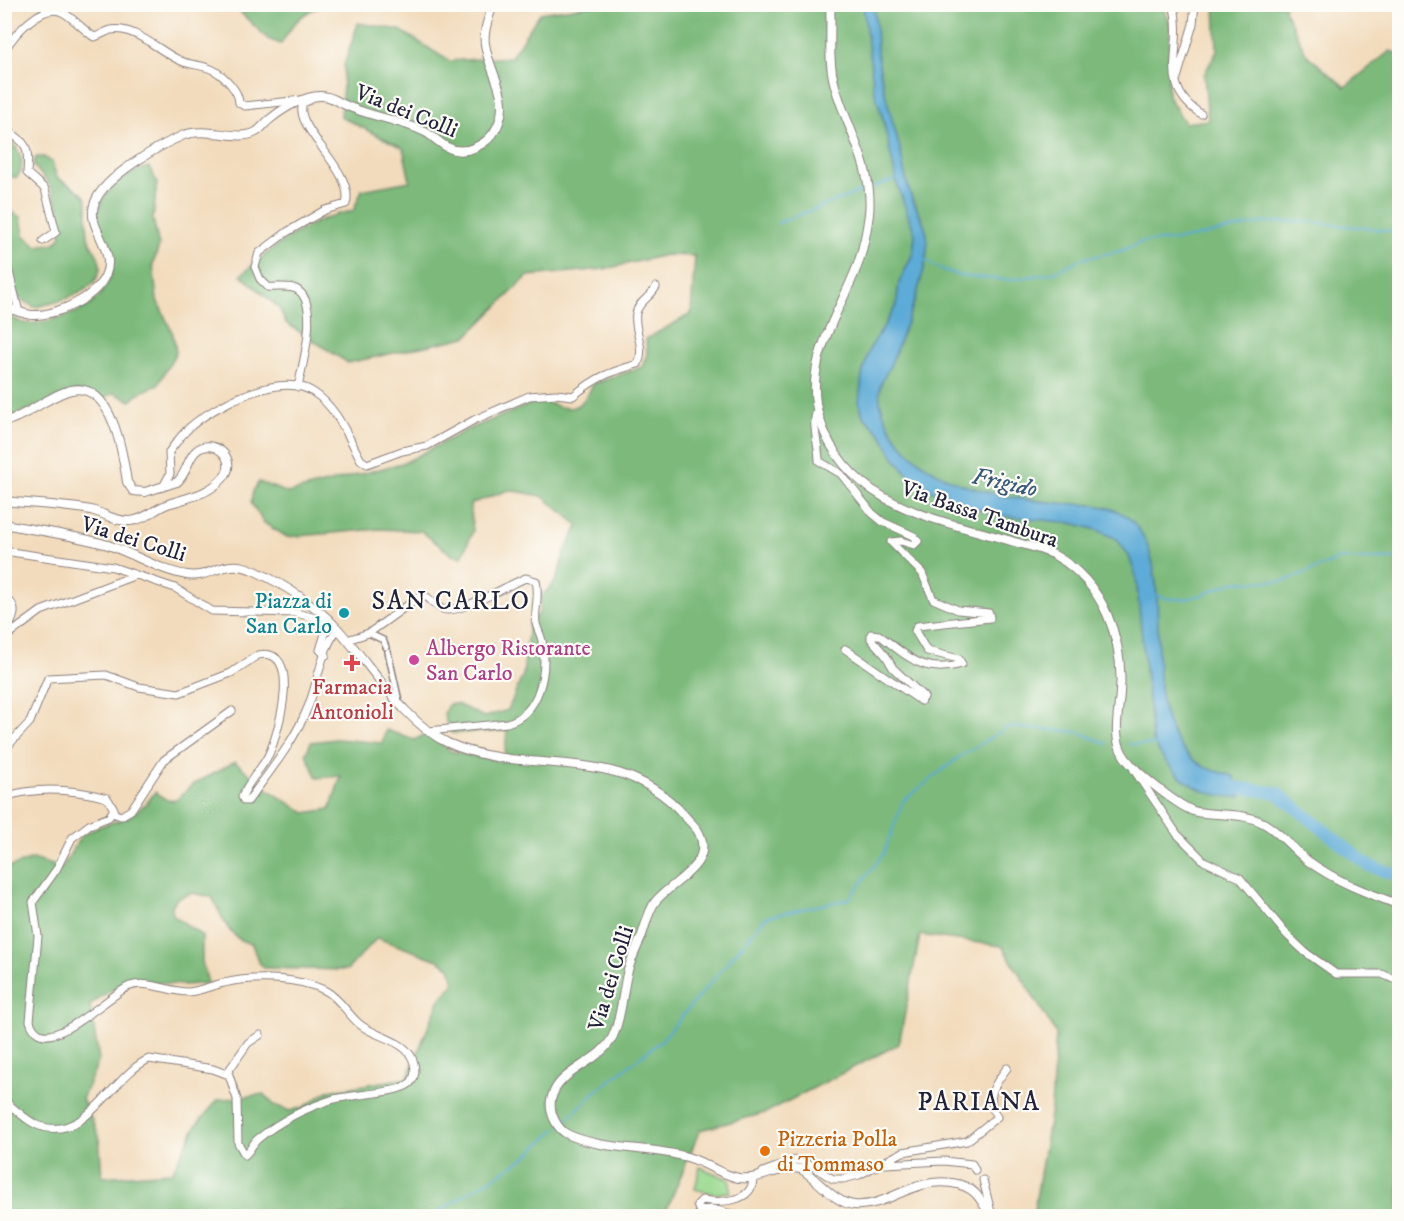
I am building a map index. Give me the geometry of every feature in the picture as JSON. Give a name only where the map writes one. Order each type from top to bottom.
[{"type":"street","name":"Via dei Colli","points":[[4,269],[9,272],[15,310],[32,315],[73,304],[93,294],[103,281],[108,265],[107,254],[93,221],[93,209],[104,187],[131,166],[185,134],[202,131],[246,135],[256,132],[278,112],[304,100],[323,96],[359,112],[424,131],[449,148],[463,150],[476,148],[493,134],[502,113],[499,83],[485,46],[493,4]]},
{"type":"street","name":"Via Bassa Tambura","points":[[830,4],[831,69],[865,170],[869,211],[858,263],[822,345],[815,375],[817,411],[827,440],[839,458],[861,482],[881,496],[915,514],[1053,554],[1085,580],[1105,605],[1112,626],[1119,661],[1121,687],[1116,723],[1123,754]]},
{"type":"street","points":[[1173,4],[1179,33],[1175,83],[1181,99],[1201,114]]},
{"type":"street","points":[[1175,83],[1193,24],[1195,4]]},
{"type":"street","points":[[4,51],[26,23],[56,10],[63,11],[94,37],[111,30],[123,32],[147,41],[180,61],[214,70],[233,88],[239,96],[239,103],[245,106],[304,100]]},
{"type":"street","points":[[298,387],[308,336],[307,303],[300,291],[293,287],[268,287],[260,279],[255,267],[255,258],[304,220],[346,204],[348,198],[335,164],[308,126],[301,107],[309,100],[323,99],[339,102]]},
{"type":"street","points":[[4,128],[27,147],[29,156],[27,173],[42,186],[50,200],[56,232],[43,241]]},
{"type":"street","points":[[163,487],[170,474],[169,452],[199,420],[218,408],[269,387],[298,387],[314,392],[333,412],[361,460],[371,464],[402,451],[427,446],[474,420],[529,396],[549,394],[573,396],[590,381],[604,374],[638,364],[641,350],[636,318],[637,309],[656,286]]},
{"type":"street","name":"Via dei Colli","points":[[4,422],[22,416],[72,390],[89,393],[102,400],[110,413],[130,488],[137,493],[163,487],[181,478],[196,450],[216,448],[225,452],[229,459],[226,475],[202,494],[163,506],[141,519],[118,521],[93,511],[4,501]]},
{"type":"street","points":[[817,411],[813,420],[819,442],[819,461],[841,474],[872,513],[883,522],[914,536],[918,541],[914,545],[901,541],[891,543],[922,573],[933,599],[958,610],[989,613],[990,618],[917,626],[915,631],[927,651],[959,659],[962,664],[956,666],[928,668],[918,664],[879,635],[871,634],[871,639],[893,668],[924,697],[921,702],[845,649]]},
{"type":"street","name":"Via dei Colli","points":[[4,524],[106,545],[186,575],[201,574],[224,565],[243,567],[275,582],[321,613],[429,731],[454,745],[503,758],[554,761],[623,772],[648,784],[672,802],[699,832],[702,848],[699,860],[690,874],[663,892],[651,907],[627,973],[613,1037],[606,1048],[558,1084],[552,1096],[552,1115],[563,1131],[592,1141],[686,1156],[728,1174],[750,1178]]},
{"type":"street","points":[[4,551],[88,562],[136,575],[175,588],[212,611],[270,610],[312,617],[327,627],[320,650],[326,654]]},
{"type":"street","points":[[4,636],[41,612],[136,575]]},
{"type":"street","points":[[347,640],[368,632],[419,597],[427,597],[442,609],[452,610],[485,599],[496,590],[526,578],[536,581],[536,624],[542,640],[544,681],[530,706],[519,720],[507,723],[429,731]]},
{"type":"street","points":[[4,598],[10,601],[15,608],[15,616],[4,636]]},
{"type":"street","points":[[4,750],[30,722],[48,678],[105,675],[140,687],[179,693],[211,682],[258,655],[267,653],[278,658],[283,665],[284,684],[269,753],[247,785],[242,797],[244,801],[248,801],[292,740],[308,707],[326,654],[338,629]]},
{"type":"street","points":[[368,632],[383,640],[399,700]]},
{"type":"street","points":[[227,1073],[237,1099],[238,1143],[245,1155],[255,1141],[286,1120],[332,1100],[403,1088],[413,1079],[416,1071],[409,1053],[399,1045],[377,1036],[359,1024],[328,992],[280,980],[246,978],[188,992],[143,984],[118,991],[81,1020],[55,1034],[43,1036],[36,1033],[30,1021],[38,936],[33,902],[56,870],[72,838],[89,825],[112,813],[121,816],[131,810],[164,760],[232,711]]},
{"type":"street","points":[[1123,754],[1183,808],[1248,817],[1262,822],[1277,831],[1305,860],[1345,885],[1400,905]]},
{"type":"street","points":[[1123,754],[1177,834],[1204,861],[1240,878],[1287,935],[1305,952],[1336,974],[1382,974],[1400,982]]},
{"type":"street","points":[[4,796],[49,790],[78,791],[107,798],[113,804],[112,813]]},
{"type":"street","points":[[227,1073],[248,1044],[260,1035]]},
{"type":"street","points":[[4,1101],[43,1127],[62,1127],[85,1115],[149,1059],[175,1061],[227,1073]]},
{"type":"street","points":[[750,1178],[796,1160],[837,1180],[859,1175],[903,1152],[968,1141],[999,1120],[992,1110],[990,1093],[1006,1068]]},
{"type":"street","points":[[882,1164],[948,1161],[972,1164],[975,1170]]},
{"type":"street","points":[[750,1178],[775,1171],[801,1169],[843,1201],[861,1205],[928,1182],[953,1183],[971,1187],[980,1196],[991,1216]]},
{"type":"street","points":[[740,1216],[712,1209],[699,1210],[697,1204],[702,1200],[734,1199],[745,1196],[753,1186],[750,1178]]},
{"type":"street","points":[[983,1180],[991,1216]]},
{"type":"green space","points":[[249,5],[326,5],[304,14],[281,44],[268,39],[241,13]]},
{"type":"green space","points":[[593,5],[1162,5],[1170,24],[1168,96],[1185,123],[1208,120],[1204,75],[1217,50],[1215,5],[1285,5],[1284,9],[1307,55],[1345,87],[1390,51],[1399,54],[1399,1216],[1033,1216],[1051,1109],[1056,1033],[1002,946],[920,935],[899,1044],[765,1113],[700,1130],[664,1216],[5,1216],[4,869],[33,859],[62,868],[81,836],[98,827],[127,818],[146,804],[155,792],[167,800],[176,800],[192,785],[235,762],[270,791],[305,813],[330,809],[341,776],[317,778],[306,754],[311,742],[336,739],[382,743],[386,730],[414,740],[426,734],[451,751],[504,762],[507,731],[451,733],[444,715],[446,708],[449,704],[457,704],[484,717],[508,710],[523,675],[529,622],[539,614],[542,595],[558,577],[565,550],[578,525],[542,496],[509,490],[470,504],[473,531],[462,557],[452,555],[421,531],[379,529],[287,537],[264,523],[251,503],[253,491],[259,482],[288,493],[406,462],[465,431],[540,400],[566,408],[578,405],[593,384],[642,367],[647,354],[646,339],[691,314],[695,256],[666,255],[605,269],[528,276],[466,337],[348,363],[286,323],[279,308],[241,275],[279,244],[307,227],[353,211],[362,190],[410,181],[403,148],[341,117],[344,66],[358,23],[400,30],[449,61],[511,57],[540,13]],"holes":[[[193,893],[212,897],[231,932],[252,944],[258,961],[264,968],[347,970],[377,938],[438,960],[450,967],[454,983],[439,1001],[407,1078],[328,1091],[304,1107],[290,1111],[274,1105],[264,1094],[218,1100],[197,1124],[172,1172],[102,1177],[99,1136],[82,1099],[99,1060],[90,1005],[108,992],[136,982],[189,985],[208,983],[202,962],[202,936],[173,915],[172,906],[177,898]]]},
{"type":"green space","points":[[5,140],[13,143],[20,156],[22,164],[17,177],[5,177]]},
{"type":"green space","points":[[36,157],[44,157],[52,162],[57,178],[84,195],[87,205],[88,235],[100,265],[98,275],[85,290],[53,303],[34,307],[18,298],[9,302],[9,315],[23,323],[39,322],[74,313],[95,300],[109,280],[113,265],[100,231],[99,208],[103,199],[118,182],[138,170],[149,167],[157,182],[153,219],[159,246],[153,264],[157,300],[173,334],[176,352],[158,385],[141,392],[131,401],[114,393],[100,400],[76,391],[5,419],[5,209],[21,217],[24,235],[37,246],[55,243],[61,236],[58,209],[50,185],[33,165]]},
{"type":"green space","points":[[700,1167],[730,1180],[730,1192],[714,1194],[695,1189]]},
{"type":"water","points":[[873,4],[883,86],[908,188],[927,234],[925,263],[918,291],[881,385],[882,409],[894,434],[910,454],[931,469],[954,481],[1005,496],[1106,507],[1131,520],[1147,545],[1155,575],[1160,681],[1165,714],[1178,743],[1201,765],[1234,776],[1241,797],[1212,794],[1188,782],[1168,764],[1152,739],[1136,577],[1129,556],[1117,539],[1072,523],[1002,516],[969,507],[940,495],[911,478],[894,457],[881,434],[863,416],[859,402],[862,376],[869,350],[896,306],[899,283],[913,253],[915,234],[897,184],[883,119],[874,90],[863,5]]},
{"type":"waterway","points":[[874,187],[897,179]]},
{"type":"waterway","points":[[778,223],[865,190]]},
{"type":"waterway","points":[[924,259],[936,267],[960,276],[1009,280],[1052,273],[1081,259],[1121,251],[1142,242],[1179,240],[1262,223],[1301,221],[1400,232]]},
{"type":"waterway","points":[[1154,594],[1168,599],[1186,599],[1233,582],[1284,581],[1340,559],[1400,559]]},
{"type":"waterway","points":[[561,1125],[595,1092],[661,1041],[766,917],[849,899],[884,853],[903,801],[959,757],[1008,727],[1079,732],[1107,744]]},
{"type":"waterway","points":[[1129,744],[1156,745]]},
{"type":"waterway","name":"Frigido","points":[[1221,785],[1277,793],[1369,866],[1400,876]]},
{"type":"waterway","points":[[431,1216],[525,1158],[556,1129]]},
{"type":"place","name":"Piazza di San Carlo","points":[[344,613]]},
{"type":"place","name":"Albergo Ristorante San Carlo","points":[[414,660]]},
{"type":"place","name":"Farmacia Antonioli","points":[[352,663]]},
{"type":"place","name":"Pizzeria Polla di Tommaso","points":[[765,1151]]},
{"type":"district","name":"SAN CARLO","points":[[451,600]]},
{"type":"district","name":"PARIANA","points":[[979,1101]]}]
